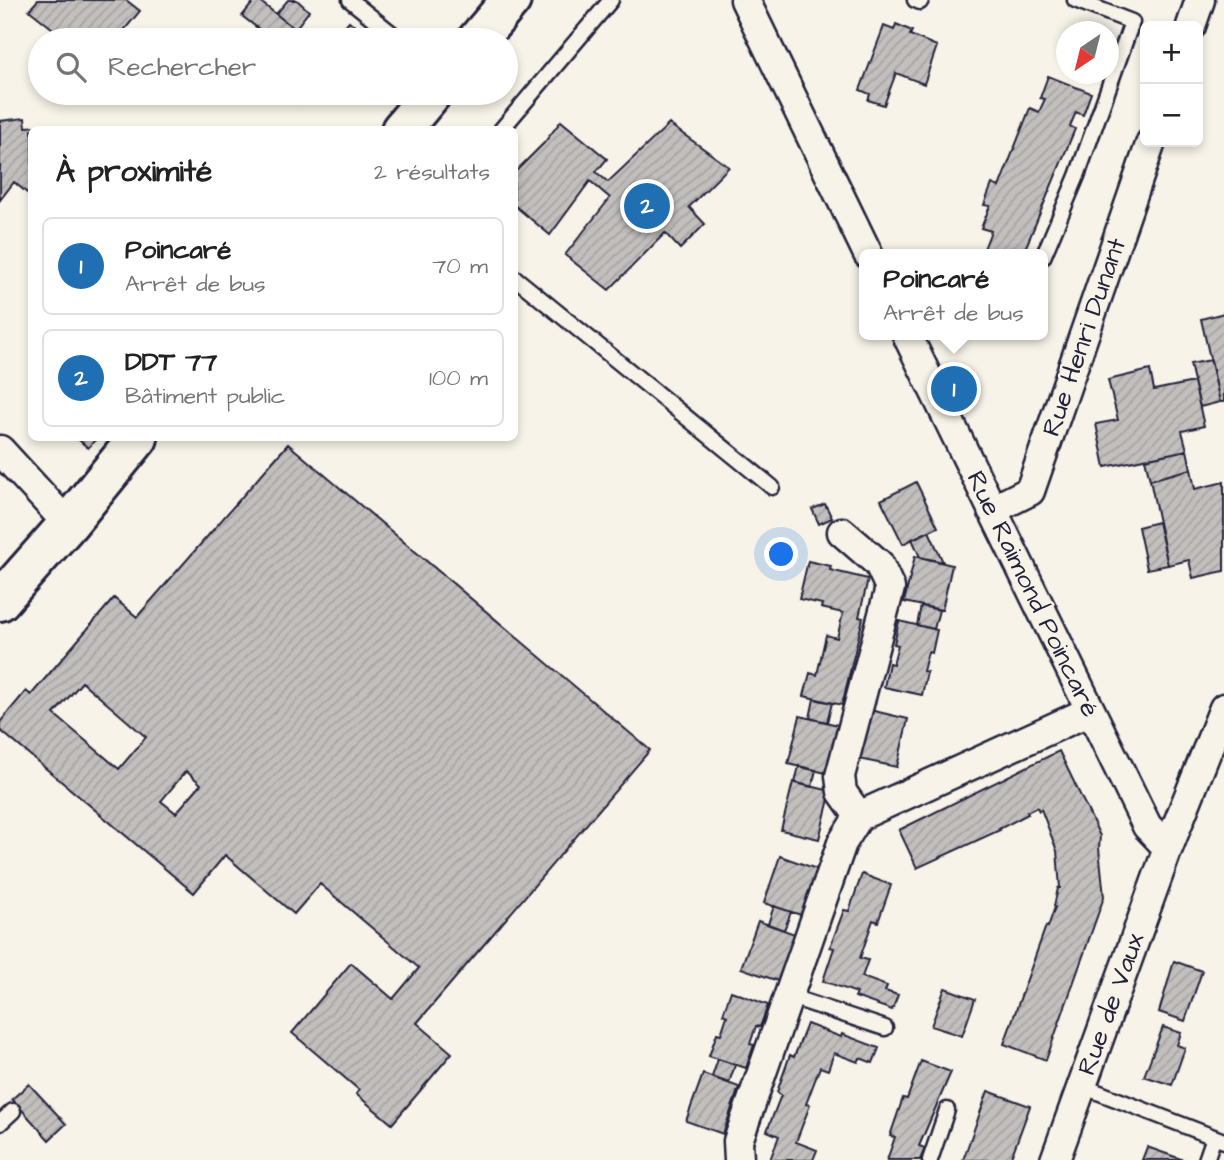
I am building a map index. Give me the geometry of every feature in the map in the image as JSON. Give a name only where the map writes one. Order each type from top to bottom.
[{"type":"street","points":[[487,28],[511,0]]},
{"type":"street","points":[[745,0],[866,249]]},
{"type":"street","points":[[1193,21],[1200,0]]},
{"type":"street","points":[[404,126],[422,105]]},
{"type":"street","name":"Rue Henri Dunant","points":[[992,510],[1031,491],[1149,147]]},
{"type":"street","name":"Rue Raimond Poincaré","points":[[914,340],[992,510],[1147,826],[1168,848]]},
{"type":"street","points":[[0,600],[68,524],[136,441]]},
{"type":"street","points":[[0,450],[68,524]]},
{"type":"street","points":[[842,532],[879,564],[890,588],[840,776],[842,792],[859,816]]},
{"type":"street","name":"Rue de Vaux","points":[[1055,1160],[1168,848],[1216,747],[1224,708]]},
{"type":"street","points":[[739,1160],[738,1141],[788,996],[842,843],[859,816],[1090,711]]},
{"type":"lane","points":[[350,0],[385,28]]},
{"type":"lane","points":[[504,126],[611,0]]},
{"type":"lane","points":[[915,0],[921,0]]},
{"type":"lane","points":[[1046,249],[1077,176],[1132,22],[1075,0]]},
{"type":"lane","points":[[518,280],[772,487]]},
{"type":"lane","points":[[788,996],[886,1028]]},
{"type":"lane","points":[[1082,1086],[1219,1140],[1206,1160]]},
{"type":"lane","points":[[930,1160],[947,1110]]},
{"type":"lane","points":[[0,1123],[13,1111]]},
{"type":"building","points":[[38,0],[126,0],[140,11],[126,28],[52,28],[29,10]]},
{"type":"building","points":[[255,0],[258,0],[294,28],[257,28],[242,16]]},
{"type":"building","points":[[288,0],[297,0],[309,11],[296,28],[276,14]]},
{"type":"building","points":[[349,21],[357,28],[343,28]]},
{"type":"building","points":[[896,24],[912,31],[910,35],[937,46],[924,84],[896,73],[884,105],[868,100],[870,94],[860,90],[884,26],[894,30]]},
{"type":"building","points":[[1048,76],[1056,79],[1056,84],[1068,84],[1091,93],[1083,115],[1076,112],[1070,126],[1075,129],[1025,249],[984,249],[991,231],[981,228],[990,206],[984,205],[992,184],[999,187],[1030,108],[1039,112],[1045,99],[1040,98]]},
{"type":"building","points":[[25,118],[28,127],[28,194],[14,182],[0,200],[0,121]]},
{"type":"building","points":[[561,121],[607,159],[596,172],[608,182],[669,124],[729,167],[689,207],[705,224],[680,249],[665,233],[609,290],[565,255],[610,198],[590,181],[550,235],[518,208],[518,169]]},
{"type":"building","points":[[1224,313],[1224,402],[1220,402],[1201,319]]},
{"type":"building","points":[[1211,360],[1220,402],[1200,407],[1190,364]]},
{"type":"building","points":[[1150,370],[1154,390],[1194,382],[1204,426],[1182,431],[1187,450],[1105,467],[1096,424],[1118,420],[1108,380]]},
{"type":"building","points":[[80,441],[94,441],[88,448]]},
{"type":"building","points":[[288,444],[650,750],[417,1023],[452,1053],[392,1124],[356,1094],[359,1090],[292,1033],[351,963],[393,999],[419,968],[320,884],[294,914],[225,855],[194,893],[0,730],[0,722],[26,691],[31,695],[114,598],[137,617]],"holes":[[[82,682],[146,737],[119,769],[54,714]],[[186,771],[201,784],[176,813],[161,801]]]},
{"type":"building","points":[[1187,450],[1191,469],[1150,480],[1145,459]]},
{"type":"building","points":[[1191,469],[1195,489],[1224,482],[1224,571],[1193,578],[1189,560],[1168,565],[1150,480]]},
{"type":"building","points":[[916,482],[938,527],[903,544],[881,500]]},
{"type":"building","points":[[825,504],[832,518],[819,524],[812,509]]},
{"type":"building","points":[[1158,522],[1168,565],[1147,569],[1138,527]]},
{"type":"building","points":[[929,531],[943,562],[920,557],[912,539]]},
{"type":"building","points":[[915,556],[952,565],[942,610],[904,602]]},
{"type":"building","points":[[808,561],[831,566],[830,570],[868,579],[859,617],[863,618],[842,705],[804,696],[810,673],[817,675],[826,635],[837,638],[843,613],[821,608],[822,604],[799,599]]},
{"type":"building","points":[[921,606],[939,610],[934,629],[917,625]]},
{"type":"building","points":[[899,621],[937,630],[932,653],[928,652],[923,671],[927,672],[922,695],[884,687],[889,663],[893,664],[898,645],[894,644]]},
{"type":"building","points":[[814,699],[832,703],[827,722],[810,718]]},
{"type":"building","points":[[870,710],[908,719],[897,767],[859,759]]},
{"type":"building","points":[[800,716],[838,725],[826,773],[788,764]]},
{"type":"building","points":[[1059,751],[1100,836],[1104,897],[1046,1060],[1004,1044],[1060,888],[1057,851],[1041,809],[1039,811],[1037,807],[1000,830],[917,868],[899,830]]},
{"type":"building","points":[[799,766],[816,770],[812,787],[795,783]]},
{"type":"building","points":[[793,782],[831,791],[819,839],[781,830]]},
{"type":"building","points":[[780,856],[817,869],[801,915],[764,903]]},
{"type":"building","points":[[862,874],[891,885],[878,922],[873,920],[860,958],[868,960],[862,977],[887,986],[885,991],[898,995],[892,1010],[855,997],[857,993],[823,981],[834,948],[830,947],[844,910],[849,911]]},
{"type":"building","points":[[774,906],[791,912],[784,930],[768,924]]},
{"type":"building","points":[[758,921],[795,934],[778,981],[741,968]]},
{"type":"building","points":[[1174,961],[1202,971],[1185,1021],[1159,1012]]},
{"type":"building","points":[[945,988],[975,999],[962,1036],[931,1026]]},
{"type":"building","points":[[731,991],[768,1005],[760,1027],[756,1026],[750,1044],[754,1045],[746,1068],[709,1056],[717,1033],[721,1034],[727,1016],[723,1014]]},
{"type":"building","points":[[807,1024],[879,1048],[873,1063],[860,1058],[858,1062],[834,1053],[828,1070],[820,1067],[796,1142],[817,1150],[813,1160],[770,1160],[779,1136],[767,1131],[781,1095],[777,1092],[790,1055],[794,1057]]},
{"type":"building","points":[[1163,1027],[1181,1033],[1177,1045],[1185,1048],[1172,1085],[1144,1076]]},
{"type":"building","points":[[718,1059],[735,1065],[729,1083],[712,1077]]},
{"type":"building","points":[[921,1061],[951,1072],[919,1146],[925,1148],[920,1160],[887,1160],[895,1137],[890,1136],[903,1098],[907,1099]]},
{"type":"building","points":[[703,1074],[739,1087],[723,1134],[686,1121]]},
{"type":"building","points":[[29,1084],[66,1124],[49,1140],[12,1099]]},
{"type":"building","points":[[988,1091],[1030,1106],[1010,1160],[963,1160]]},
{"type":"building","points":[[1147,1147],[1181,1159],[1184,1160],[1142,1160]]},
{"type":"place","name":"DDT 77","points":[[647,206]]},
{"type":"place","name":"Poincaré","points":[[954,389]]}]
